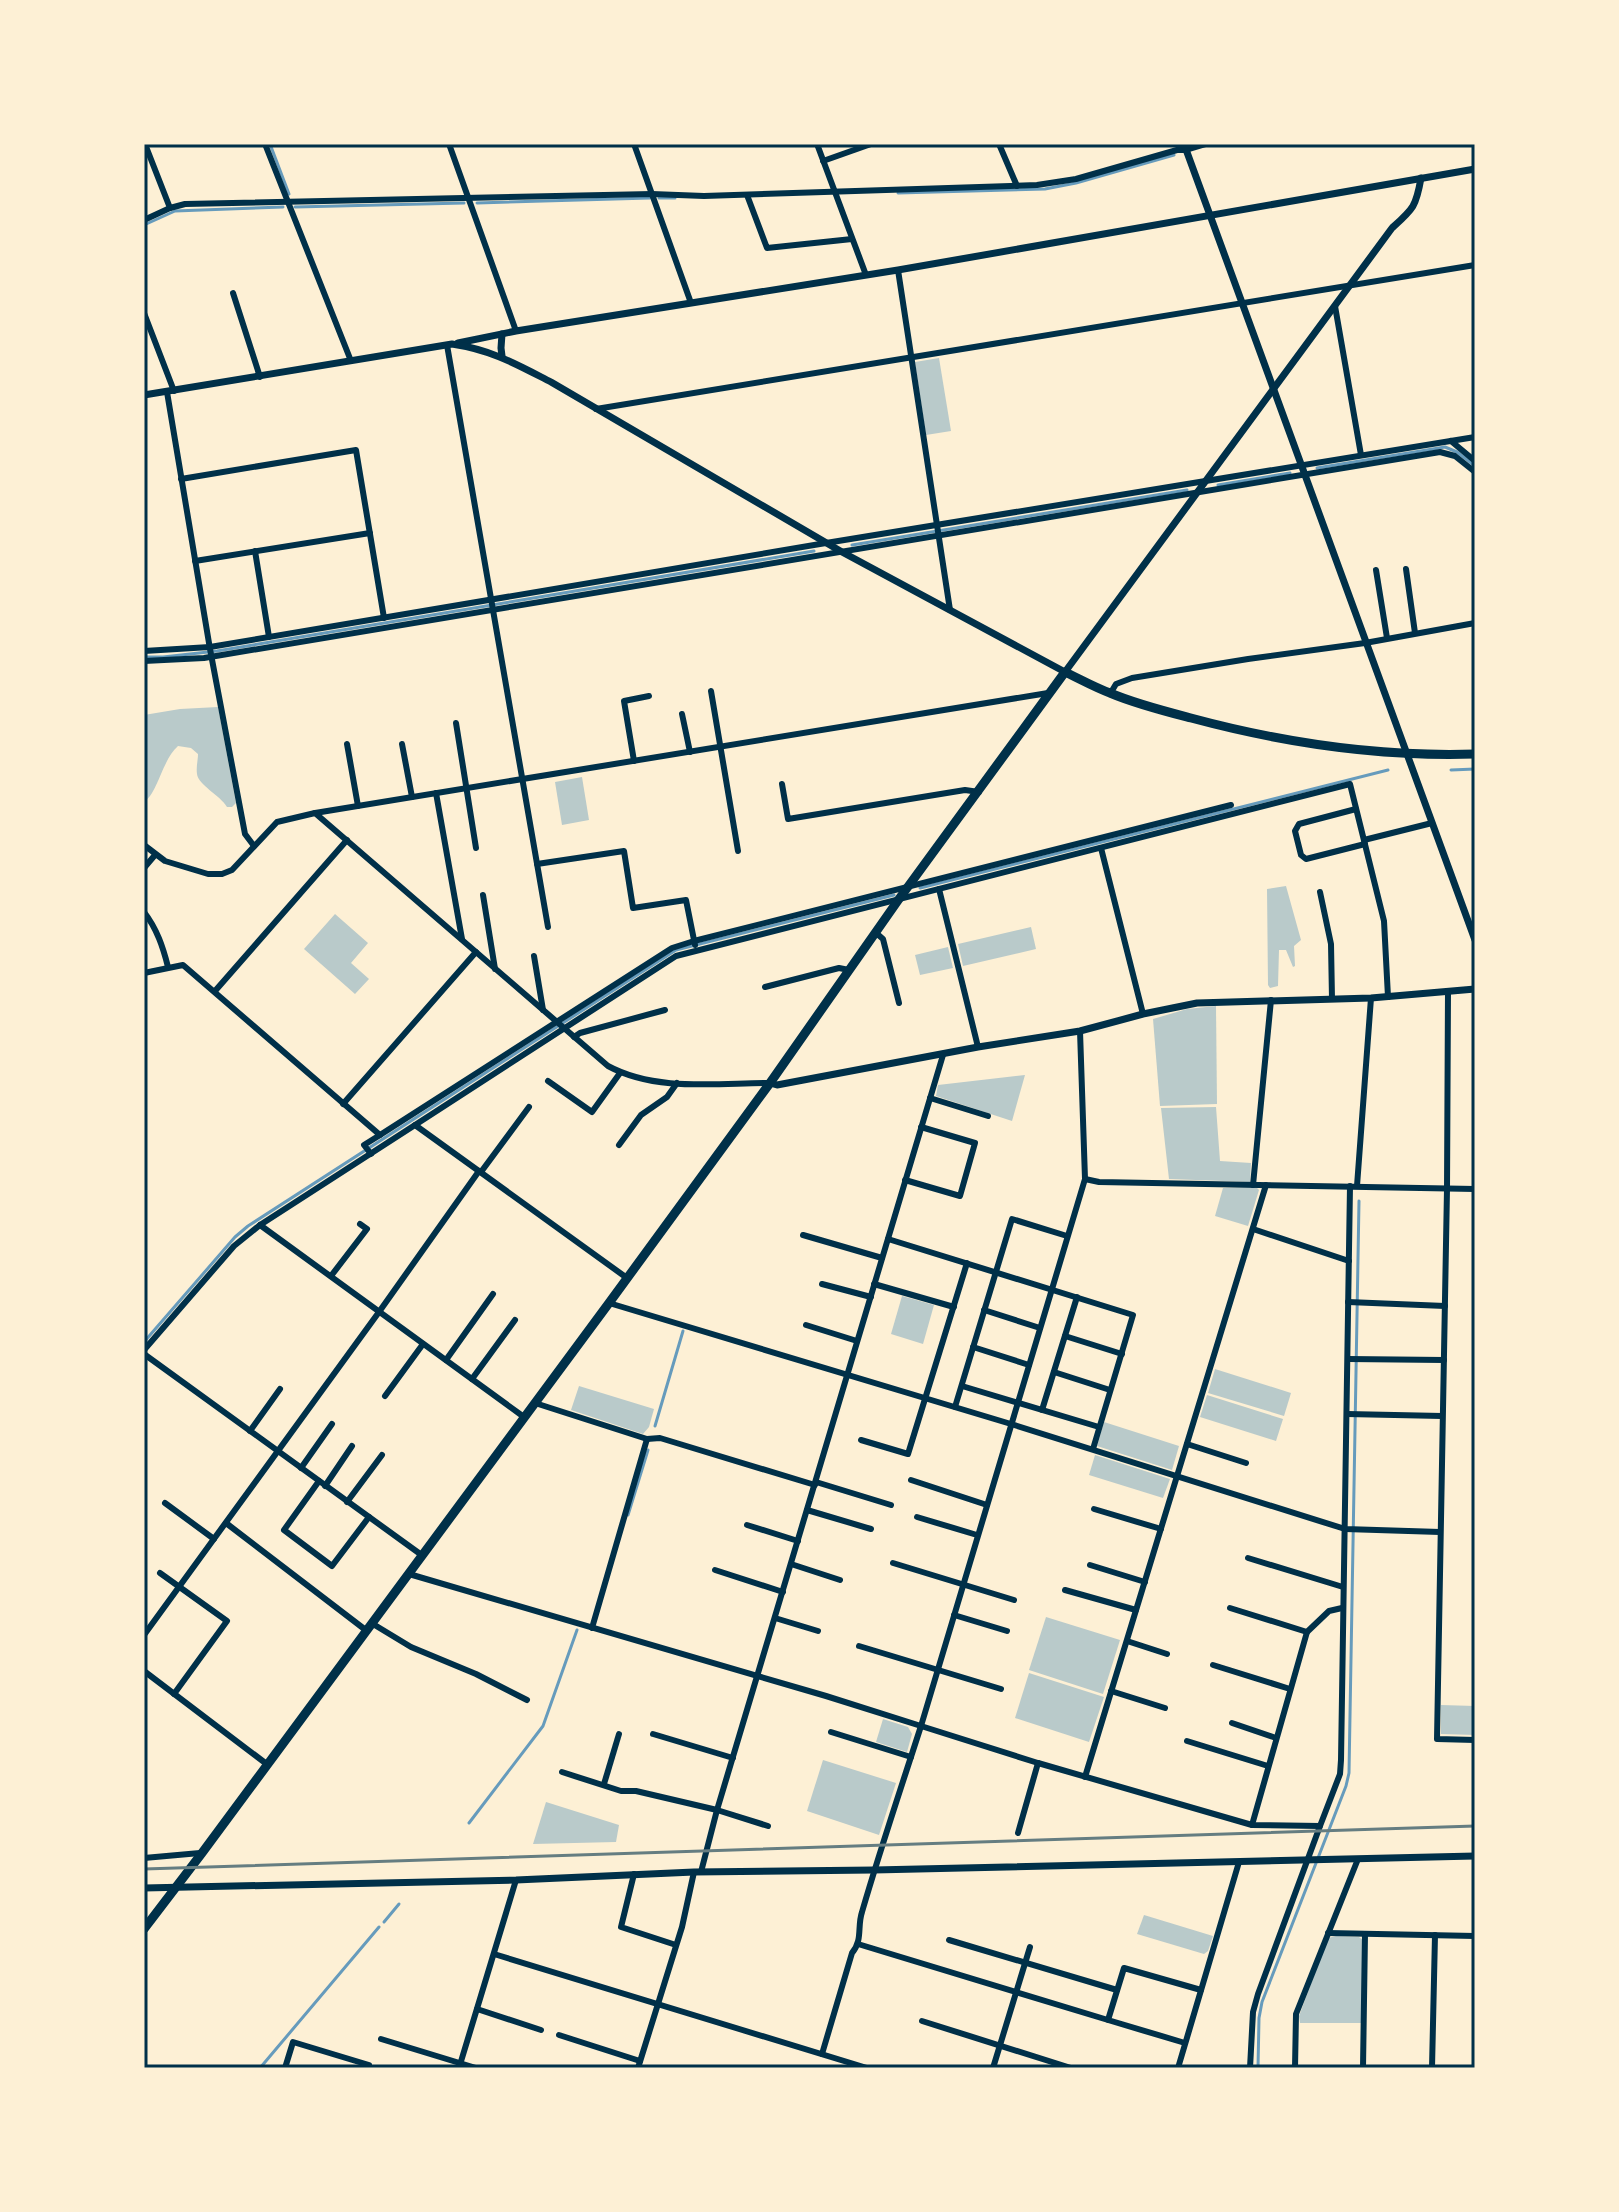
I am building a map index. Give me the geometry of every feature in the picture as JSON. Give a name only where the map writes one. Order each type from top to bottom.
[{"type":"main road","points":[[144,1929],[609,1303],[1065,672],[1110,694],[1246,732],[1341,748],[1439,755],[1475,754]]},
{"type":"street","points":[[145,144],[170,208]]},
{"type":"street","points":[[265,144],[351,361]]},
{"type":"street","points":[[449,144],[516,331]]},
{"type":"street","points":[[634,144],[691,303]]},
{"type":"street","points":[[817,144],[866,275]]},
{"type":"street","points":[[823,161],[871,144]]},
{"type":"street","points":[[999,144],[1017,186]]},
{"type":"street","points":[[144,220],[185,204],[652,194],[747,195],[1017,186],[1076,179],[1185,147],[1206,144]]},
{"type":"street","points":[[1185,147],[1475,940]]},
{"type":"street","points":[[144,395],[898,270],[1475,169]]},
{"type":"street","points":[[449,345],[502,356],[842,552],[1065,672],[1392,228],[1413,209],[1421,178]]},
{"type":"street","points":[[747,195],[767,248],[852,239]]},
{"type":"street","points":[[596,409],[1475,265]]},
{"type":"street","points":[[898,270],[950,610]]},
{"type":"street","points":[[233,293],[260,377]]},
{"type":"street","points":[[1335,306],[1361,455]]},
{"type":"street","points":[[144,313],[170,392],[210,652],[245,834],[254,846]]},
{"type":"street","points":[[502,334],[502,356]]},
{"type":"street","points":[[449,345],[548,927]]},
{"type":"street","points":[[709,569],[826,543],[938,531],[1304,475],[1475,437]]},
{"type":"street","points":[[1451,441],[1475,461]]},
{"type":"street","points":[[181,479],[356,450],[384,618]]},
{"type":"street","points":[[144,661],[709,569],[842,552],[938,531],[1361,455],[1448,453],[1475,472]]},
{"type":"street","points":[[195,561],[370,533]]},
{"type":"street","points":[[255,551],[269,637]]},
{"type":"street","points":[[1406,569],[1415,633]]},
{"type":"street","points":[[1376,570],[1387,638]]},
{"type":"street","points":[[144,651],[210,652],[269,637],[384,618],[492,605]]},
{"type":"street","points":[[1110,694],[1116,684],[1132,678],[1475,623]]},
{"type":"street","points":[[711,691],[738,851]]},
{"type":"street","points":[[144,845],[165,861],[208,874],[222,874],[232,870],[277,822],[315,813],[1052,692]]},
{"type":"street","points":[[634,761],[624,701],[649,696]]},
{"type":"street","points":[[682,714],[690,752]]},
{"type":"street","points":[[456,723],[476,848]]},
{"type":"street","points":[[347,744],[358,806]]},
{"type":"street","points":[[402,744],[412,797]]},
{"type":"street","points":[[782,784],[788,819],[965,790],[979,792]]},
{"type":"street","points":[[423,1556],[144,1352],[234,1246],[260,1225],[587,1008],[676,956],[695,945],[909,887],[959,879],[1350,784],[1384,921],[1388,997]]},
{"type":"street","points":[[436,793],[462,940]]},
{"type":"street","points":[[1063,852],[1101,848],[1120,838],[1231,805]]},
{"type":"street","points":[[1356,809],[1299,824],[1295,831],[1301,855],[1306,859],[1432,823]]},
{"type":"street","points":[[315,813],[608,1066],[643,1079],[677,1083],[777,1085],[1080,1031],[1197,1003],[1371,998],[1475,989]]},
{"type":"street","points":[[215,991],[347,840]]},
{"type":"street","points":[[1101,848],[1143,1014]]},
{"type":"street","points":[[537,864],[624,851],[633,908],[686,900],[695,945]]},
{"type":"street","points":[[144,868],[155,855]]},
{"type":"street","points":[[695,945],[899,899],[939,889],[959,879]]},
{"type":"street","points":[[939,889],[978,1047]]},
{"type":"street","points":[[1320,892],[1331,944],[1332,999]]},
{"type":"street","points":[[483,895],[495,969]]},
{"type":"street","points":[[144,912],[158,936],[168,967]]},
{"type":"street","points":[[875,932],[883,939],[899,1003]]},
{"type":"street","points":[[343,1104],[476,952]]},
{"type":"street","points":[[534,956],[543,1010]]},
{"type":"street","points":[[144,973],[183,965],[380,1135]]},
{"type":"street","points":[[765,987],[839,968],[849,970]]},
{"type":"street","points":[[1448,992],[1437,1739],[1475,1740]]},
{"type":"street","points":[[1250,2068],[1253,2012],[1340,1774],[1342,1608],[1350,1529],[1355,1302],[1349,1261],[1371,998]]},
{"type":"street","points":[[1253,1185],[1271,1000]]},
{"type":"street","points":[[574,1037],[665,1010]]},
{"type":"street","points":[[368,1151],[364,1145],[560,1026]]},
{"type":"street","points":[[822,2054],[852,1953],[858,1944],[860,1918],[874,1870],[921,1726],[1085,1179],[1080,1031]]},
{"type":"street","points":[[559,2035],[639,2064],[943,1055]]},
{"type":"street","points":[[548,1081],[592,1112],[620,1073]]},
{"type":"street","points":[[619,1145],[641,1115],[667,1097],[677,1083]]},
{"type":"street","points":[[930,1098],[988,1116]]},
{"type":"street","points":[[144,1635],[529,1107]]},
{"type":"street","points":[[415,1125],[627,1278]]},
{"type":"street","points":[[905,1180],[960,1196],[964,1183],[975,1143],[921,1127]]},
{"type":"street","points":[[1085,1179],[1099,1182],[1475,1189]]},
{"type":"street","points":[[1085,1777],[1266,1185]]},
{"type":"street","points":[[955,1407],[1012,1219],[1067,1236]]},
{"type":"street","points":[[331,1276],[367,1229],[360,1224]]},
{"type":"street","points":[[260,1225],[524,1417]]},
{"type":"street","points":[[1253,1229],[1349,1261]]},
{"type":"street","points":[[803,1235],[882,1258]]},
{"type":"street","points":[[888,1239],[1133,1315],[1093,1449]]},
{"type":"street","points":[[861,1440],[908,1454],[967,1263]]},
{"type":"street","points":[[822,1284],[871,1297]]},
{"type":"street","points":[[874,1284],[954,1307]]},
{"type":"street","points":[[446,1360],[493,1294]]},
{"type":"street","points":[[1042,1410],[1077,1297]]},
{"type":"street","points":[[1355,1302],[1445,1306]]},
{"type":"street","points":[[609,1303],[1350,1529],[1440,1532]]},
{"type":"street","points":[[984,1310],[1040,1328]]},
{"type":"street","points":[[472,1379],[515,1320]]},
{"type":"street","points":[[806,1325],[857,1341]]},
{"type":"street","points":[[1065,1336],[1122,1354]]},
{"type":"street","points":[[385,1396],[423,1344]]},
{"type":"street","points":[[973,1347],[1029,1365]]},
{"type":"street","points":[[1354,1359],[1444,1360]]},
{"type":"street","points":[[1054,1372],[1110,1390]]},
{"type":"street","points":[[962,1386],[1099,1427]]},
{"type":"street","points":[[250,1431],[280,1389]]},
{"type":"street","points":[[535,1403],[647,1439],[660,1438],[891,1505]]},
{"type":"street","points":[[1353,1414],[1442,1416]]},
{"type":"street","points":[[301,1468],[332,1424]]},
{"type":"street","points":[[592,1628],[647,1439]]},
{"type":"street","points":[[1187,1444],[1246,1463]]},
{"type":"street","points":[[352,1446],[284,1530],[332,1566],[369,1517]]},
{"type":"street","points":[[347,1502],[382,1455]]},
{"type":"street","points":[[911,1480],[987,1505]]},
{"type":"street","points":[[165,1503],[214,1539]]},
{"type":"street","points":[[1094,1509],[1161,1529]]},
{"type":"street","points":[[807,1510],[871,1529]]},
{"type":"street","points":[[917,1517],[977,1535]]},
{"type":"street","points":[[226,1523],[370,1627],[527,1700]]},
{"type":"street","points":[[747,1525],[798,1541]]},
{"type":"street","points":[[1248,1558],[1343,1587]]},
{"type":"street","points":[[893,1563],[1014,1600]]},
{"type":"street","points":[[791,1564],[840,1580]]},
{"type":"street","points":[[1090,1565],[1145,1582]]},
{"type":"street","points":[[715,1570],[783,1592]]},
{"type":"street","points":[[160,1573],[227,1621],[174,1694]]},
{"type":"street","points":[[409,1574],[1252,1825],[1320,1826]]},
{"type":"street","points":[[1065,1590],[1136,1610]]},
{"type":"street","points":[[1230,1608],[1307,1632]]},
{"type":"street","points":[[1252,1825],[1307,1632],[1329,1611],[1342,1608]]},
{"type":"street","points":[[954,1615],[1007,1631]]},
{"type":"street","points":[[775,1618],[818,1631]]},
{"type":"street","points":[[1127,1641],[1167,1654]]},
{"type":"street","points":[[859,1646],[1001,1689]]},
{"type":"street","points":[[1213,1665],[1290,1689]]},
{"type":"street","points":[[144,1671],[268,1765]]},
{"type":"street","points":[[1111,1691],[1165,1708]]},
{"type":"street","points":[[1232,1723],[1276,1738]]},
{"type":"street","points":[[831,1732],[911,1757]]},
{"type":"street","points":[[604,1784],[619,1734]]},
{"type":"street","points":[[653,1734],[733,1758]]},
{"type":"street","points":[[1187,1741],[1268,1766]]},
{"type":"street","points":[[1018,1833],[1038,1763]]},
{"type":"street","points":[[562,1772],[621,1791],[636,1791],[717,1810],[768,1826]]},
{"type":"street","points":[[144,1858],[202,1853]]},
{"type":"street","points":[[144,1888],[516,1880],[698,1872],[1475,1856]]},
{"type":"street","points":[[1295,2068],[1296,2014],[1358,1859]]},
{"type":"street","points":[[1178,2068],[1239,1862]]},
{"type":"street","points":[[634,1874],[621,1927],[676,1945]]},
{"type":"street","points":[[459,2066],[516,1880]]},
{"type":"street","points":[[1328,1933],[1475,1936]]},
{"type":"street","points":[[1363,2068],[1365,1934]]},
{"type":"street","points":[[1432,2068],[1435,1935]]},
{"type":"street","points":[[949,1940],[1117,1990]]},
{"type":"street","points":[[858,1944],[1185,2043]]},
{"type":"street","points":[[993,2068],[1030,1947]]},
{"type":"street","points":[[494,1954],[867,2068]]},
{"type":"street","points":[[1108,2020],[1124,1968],[1201,1990]]},
{"type":"street","points":[[477,2009],[541,2030]]},
{"type":"street","points":[[922,2021],[1071,2068]]},
{"type":"street","points":[[381,2039],[459,2066],[476,2068]]},
{"type":"street","points":[[285,2068],[293,2042],[369,2065]]},
{"type":"shaded area","points":[[939,358],[951,431],[926,435],[915,362]]},
{"type":"shaded area","points":[[218,707],[236,803],[227,807],[205,786],[197,774],[198,754],[191,748],[178,746],[144,802],[144,715]]},
{"type":"shaded area","points":[[582,777],[589,820],[562,825],[555,782]]},
{"type":"shaded area","points":[[1286,886],[1301,940],[1294,946],[1293,967],[1286,950],[1279,950],[1278,986],[1270,988],[1267,889]]},
{"type":"shaded area","points":[[335,914],[368,943],[351,963],[369,979],[355,994],[304,949]]},
{"type":"shaded area","points":[[1031,927],[1036,949],[963,966],[958,944]]},
{"type":"shaded area","points":[[948,947],[953,968],[920,975],[915,955]]},
{"type":"shaded area","points":[[1216,1006],[1217,1104],[1160,1106],[1153,1019],[1187,1009]]},
{"type":"shaded area","points":[[1025,1075],[1012,1121],[936,1096],[938,1085]]},
{"type":"shaded area","points":[[1216,1107],[1220,1161],[1251,1163],[1250,1182],[1169,1179],[1161,1108]]},
{"type":"shaded area","points":[[1256,1187],[1259,1190],[1248,1226],[1215,1216],[1223,1188]]},
{"type":"shaded area","points":[[902,1296],[934,1305],[923,1344],[891,1334]]},
{"type":"shaded area","points":[[1215,1369],[1291,1393],[1284,1416],[1208,1393]]},
{"type":"shaded area","points":[[579,1386],[654,1409],[649,1427],[643,1434],[571,1410]]},
{"type":"shaded area","points":[[1207,1395],[1283,1419],[1276,1441],[1200,1417]]},
{"type":"shaded area","points":[[1104,1422],[1179,1446],[1172,1470],[1097,1446]]},
{"type":"shaded area","points":[[1095,1455],[1170,1479],[1163,1498],[1089,1475]]},
{"type":"shaded area","points":[[1046,1617],[1120,1640],[1103,1694],[1029,1670]]},
{"type":"shaded area","points":[[1029,1673],[1104,1697],[1089,1742],[1015,1718]]},
{"type":"shaded area","points":[[1441,1705],[1475,1706],[1475,1735],[1441,1734]]},
{"type":"shaded area","points":[[883,1719],[908,1727],[912,1734],[907,1752],[876,1742]]},
{"type":"shaded area","points":[[823,1760],[896,1783],[879,1835],[807,1811]]},
{"type":"shaded area","points":[[546,1802],[619,1825],[616,1842],[533,1844]]},
{"type":"shaded area","points":[[1144,1915],[1213,1936],[1208,1951],[1204,1954],[1137,1934]]},
{"type":"shaded area","points":[[1359,1937],[1364,1941],[1362,2023],[1300,2023],[1299,2016],[1328,1938]]},
{"type":"waterway","points":[[270,144],[289,194]]},
{"type":"waterway","points":[[898,193],[1045,189],[1174,155]]},
{"type":"waterway","points":[[477,203],[650,198]]},
{"type":"waterway","points":[[659,198],[675,198]]},
{"type":"waterway","points":[[295,207],[464,203]]},
{"type":"waterway","points":[[144,225],[175,211],[283,207]]},
{"type":"waterway","points":[[1317,468],[1445,447],[1475,466]]},
{"type":"waterway","points":[[1218,485],[1290,473]]},
{"type":"waterway","points":[[852,545],[1187,490]]},
{"type":"waterway","points":[[144,657],[217,651],[814,551]]},
{"type":"waterway","points":[[1451,770],[1475,769]]},
{"type":"waterway","points":[[920,888],[1388,770]]},
{"type":"waterway","points":[[144,1342],[248,1226],[676,950],[894,895]]},
{"type":"waterway","points":[[1258,2068],[1262,2002],[1349,1773],[1359,1201]]},
{"type":"waterway","points":[[655,1426],[683,1331]]},
{"type":"waterway","points":[[628,1515],[648,1450]]},
{"type":"waterway","points":[[469,1823],[543,1726],[577,1630]]},
{"type":"waterway","points":[[384,1922],[399,1904]]},
{"type":"waterway","points":[[260,2068],[379,1927]]},
{"type":"railway","points":[[144,1869],[1475,1826]]}]
